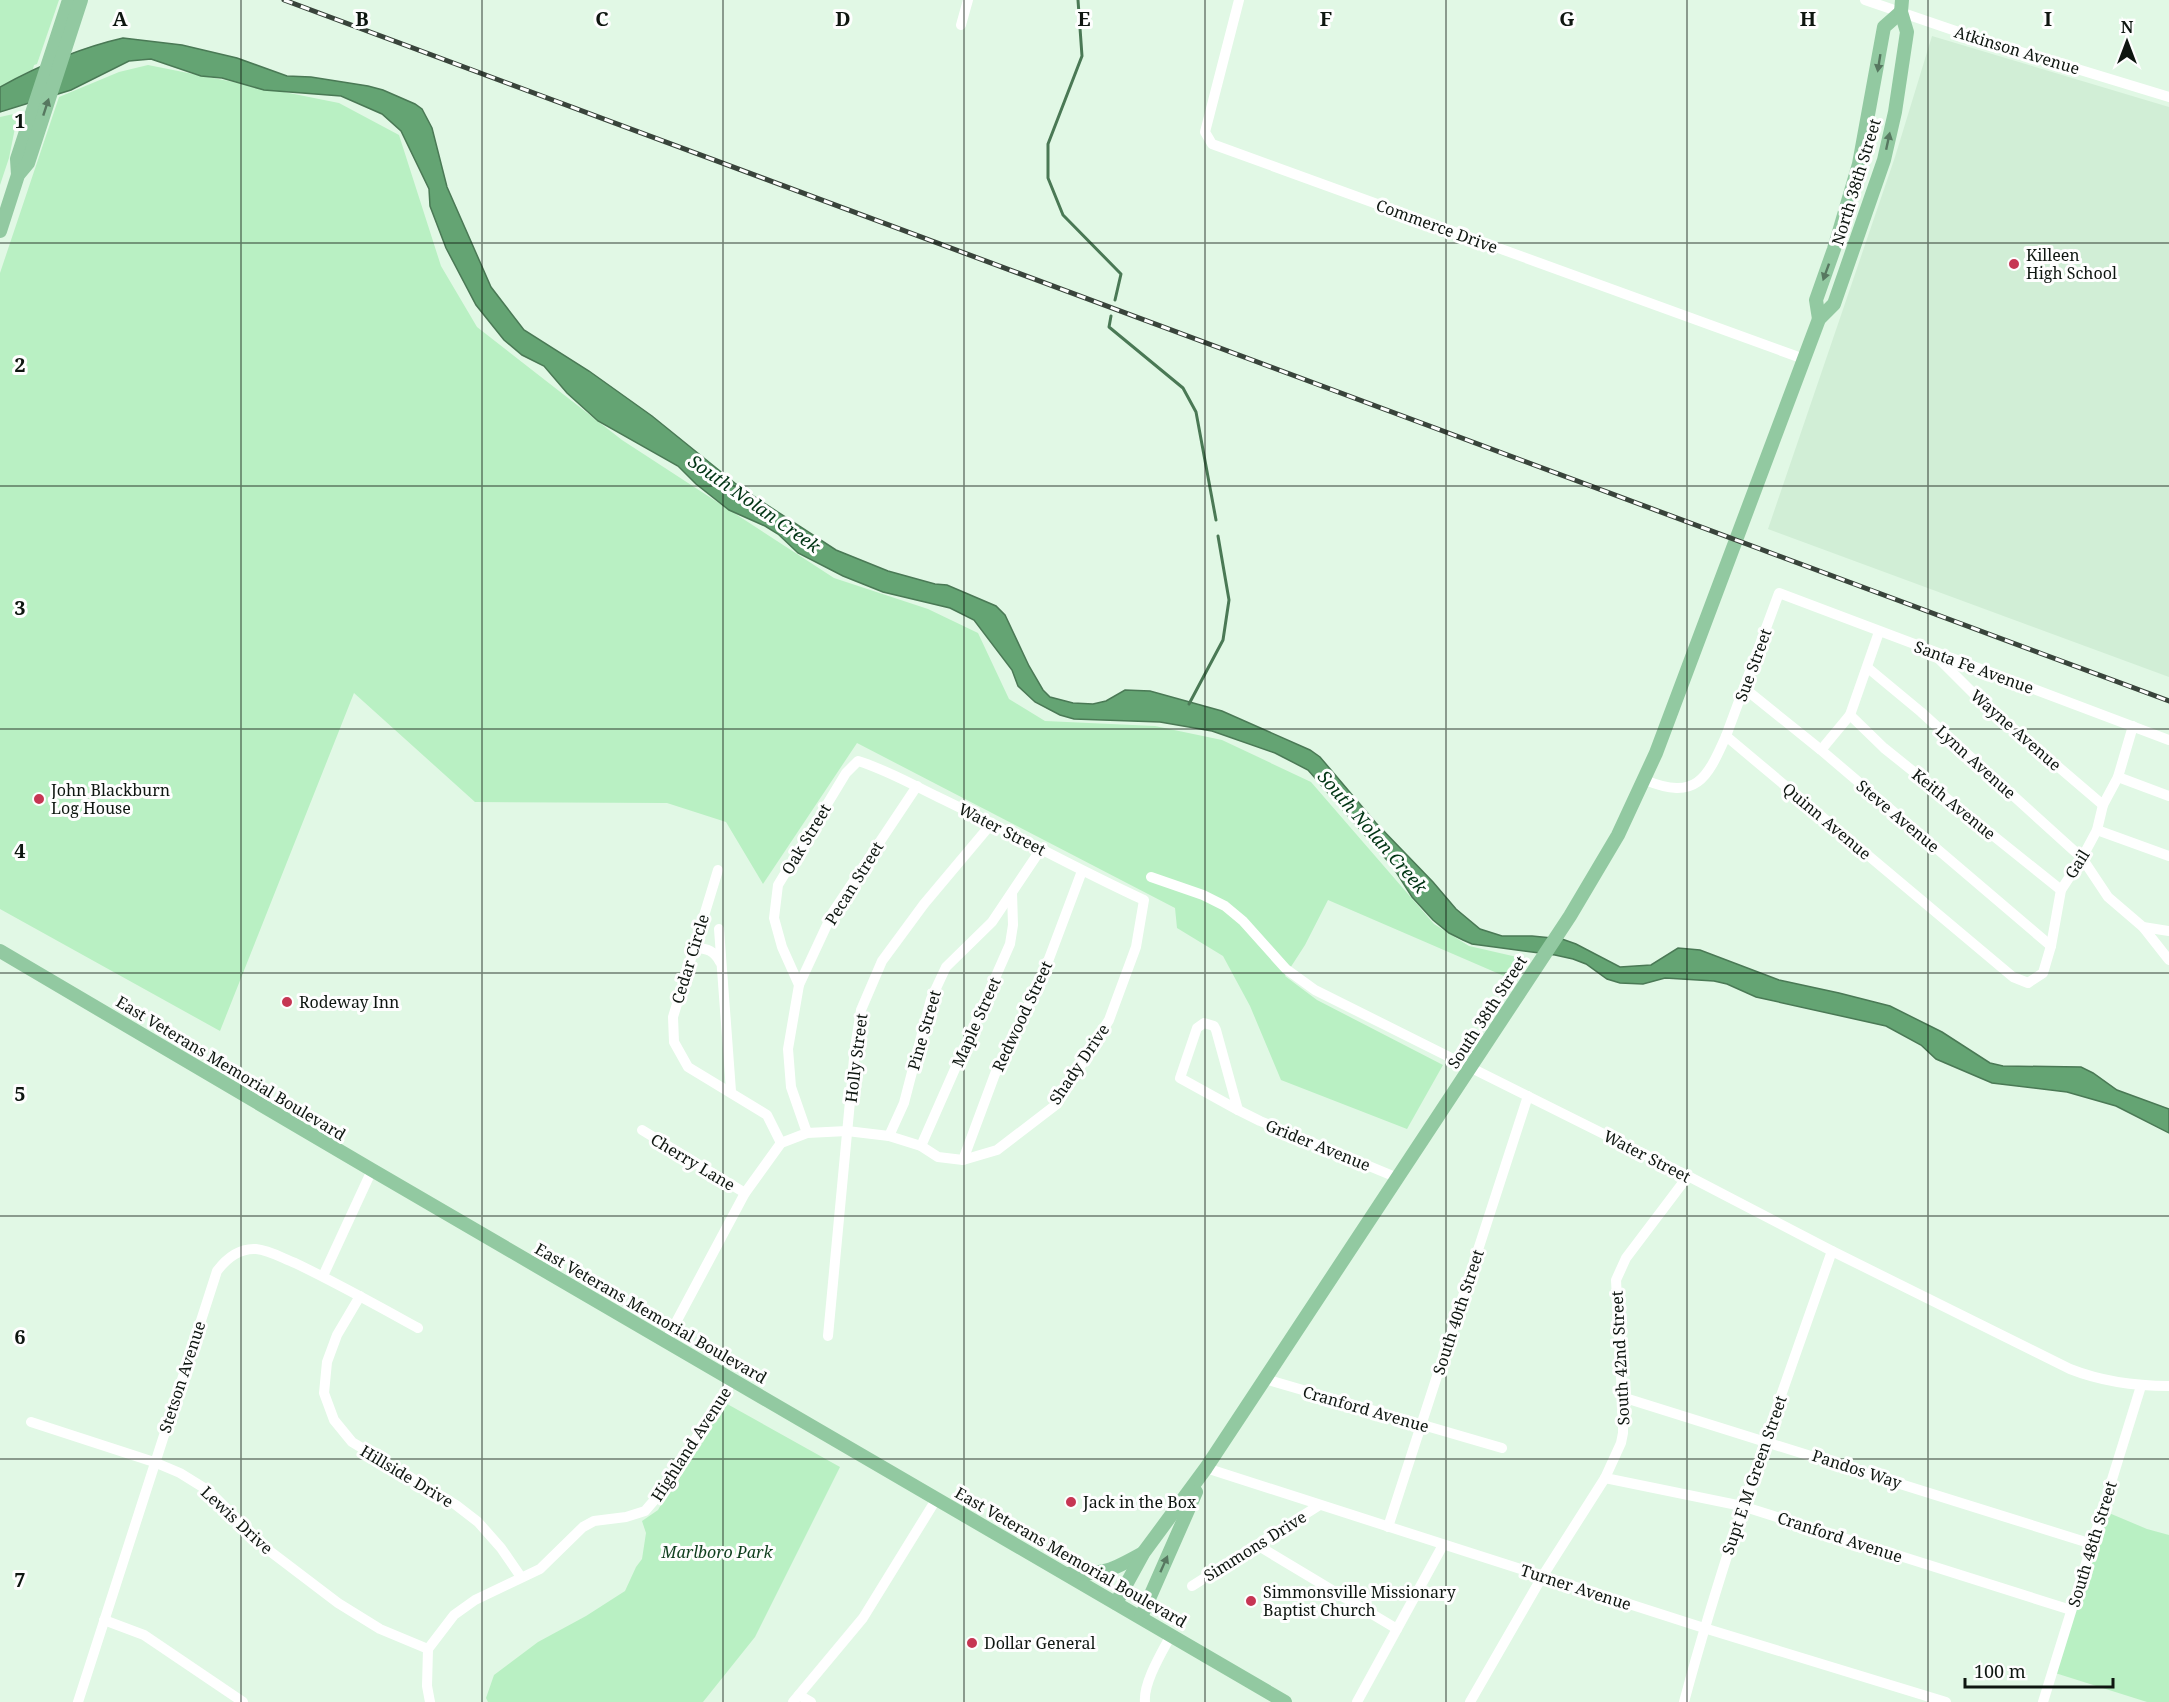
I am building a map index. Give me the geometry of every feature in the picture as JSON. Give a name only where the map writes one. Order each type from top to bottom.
[{"type":"main road","points":[[0,231],[69,0]]},
{"type":"main road","points":[[22,161],[81,0]]},
{"type":"main road","name":"North 38th Street","points":[[1819,319],[1816,300],[1857,172],[1868,123],[1884,27],[1901,6]]},
{"type":"main road","name":"North 38th Street","points":[[1735,544],[1819,319],[1834,304],[1878,179],[1895,112],[1907,32],[1901,6]]},
{"type":"main road","points":[[1857,172],[1878,179]]},
{"type":"main road","name":"South 38th Street","points":[[1116,1603],[1144,1552],[1206,1468],[1570,916],[1610,850],[1645,780],[1735,544]]},
{"type":"main road","name":"East Veterans Memorial Boulevard","points":[[0,951],[1285,1702]]},
{"type":"main road","name":"South 38th Street","points":[[1141,1617],[1206,1468]]},
{"type":"main road","points":[[1067,1574],[1095,1574],[1113,1570],[1144,1552]]},
{"type":"street","points":[[961,25],[968,0]]},
{"type":"street","name":"Commerce Drive","points":[[1239,0],[1205,132],[1212,144],[1804,359]]},
{"type":"street","name":"Atkinson Avenue","points":[[1865,0],[1901,6],[1985,41],[2169,97]]},
{"type":"street","name":"Santa Fe Avenue","points":[[1779,593],[2169,740]]},
{"type":"street","name":"Sue Street","points":[[1726,736],[1779,593]]},
{"type":"street","points":[[1821,750],[1850,715],[1879,632]]},
{"type":"street","name":"Wayne Avenue","points":[[1931,651],[1979,699],[2103,805]]},
{"type":"street","name":"Lynn Avenue","points":[[1868,668],[1921,712],[2082,858]]},
{"type":"street","name":"Steve Avenue","points":[[1744,688],[1821,750],[2051,946]]},
{"type":"street","name":"Keith Avenue","points":[[1850,715],[1884,748],[2061,890]]},
{"type":"street","name":"Gail","points":[[2013,977],[2028,983],[2043,973],[2051,946],[2061,890],[2097,830],[2103,805],[2118,777],[2133,726]]},
{"type":"street","points":[[1645,780],[1665,788],[1680,788],[1697,783],[1713,766],[1726,736]]},
{"type":"street","name":"Quinn Avenue","points":[[1726,736],[2013,977]]},
{"type":"street","name":"Water Street","points":[[858,761],[886,770],[1082,871],[1144,900]]},
{"type":"street","name":"Oak Street","points":[[799,985],[782,947],[774,918],[778,885],[846,773],[858,761]]},
{"type":"street","points":[[2118,777],[2169,796]]},
{"type":"street","name":"Pecan Street","points":[[799,985],[833,912],[917,786]]},
{"type":"street","name":"Holly Street","points":[[828,1336],[855,1048],[861,1010],[882,961],[924,904],[992,823]]},
{"type":"street","points":[[2097,830],[2169,856]]},
{"type":"street","name":"Pine Street","points":[[889,1136],[904,1102],[931,999],[946,967],[992,921],[1041,849]]},
{"type":"street","points":[[2082,858],[2108,897],[2143,927],[2169,960]]},
{"type":"street","name":"Cedar Circle","points":[[718,870],[673,1017],[674,1042],[688,1066],[767,1115],[781,1143]]},
{"type":"street","name":"Redwood Street","points":[[963,1160],[995,1074],[1041,980],[1082,871]]},
{"type":"street","name":"Water Street","points":[[1151,877],[1203,895],[1225,906],[1250,928],[1286,969],[1327,996],[1688,1176],[1832,1251],[2070,1369],[2105,1381],[2141,1386],[2169,1386]]},
{"type":"street","name":"Maple Street","points":[[921,1146],[1010,944],[1013,926],[1012,893]]},
{"type":"street","name":"Shady Drive","points":[[781,1143],[807,1133],[847,1131],[889,1136],[921,1146],[938,1157],[963,1160],[997,1150],[1057,1104],[1109,1020],[1136,947],[1144,900]]},
{"type":"street","points":[[2143,927],[2169,931]]},
{"type":"street","points":[[719,929],[731,1091]]},
{"type":"street","points":[[694,947],[716,953],[722,965]]},
{"type":"street","points":[[799,985],[788,1049],[791,1087],[807,1133]]},
{"type":"street","name":"Grider Avenue","points":[[1238,1110],[1216,1030],[1214,1026],[1204,1023],[1197,1028],[1180,1078],[1238,1110],[1260,1121],[1398,1178]]},
{"type":"street","name":"South 40th Street","points":[[1388,1527],[1528,1096]]},
{"type":"street","name":"Cherry Lane","points":[[642,1130],[745,1193]]},
{"type":"street","points":[[666,1341],[745,1193],[781,1143]]},
{"type":"street","points":[[323,1276],[372,1170]]},
{"type":"street","name":"South 42nd Street","points":[[1470,1702],[1542,1576],[1605,1478],[1615,1458],[1623,1433],[1616,1280],[1626,1258],[1688,1176]]},
{"type":"street","name":"Stetson Avenue","points":[[78,1702],[217,1271],[226,1259],[240,1252],[254,1249],[268,1251],[323,1276],[418,1328]]},
{"type":"street","name":"Supt E M Green Street","points":[[1684,1702],[1704,1628],[1742,1506],[1832,1251]]},
{"type":"street","name":"Hillside Drive","points":[[360,1296],[337,1335],[327,1362],[324,1393],[334,1420],[352,1442],[456,1505],[478,1522],[501,1548],[521,1577]]},
{"type":"street","name":"Cranford Avenue","points":[[1264,1379],[1502,1448]]},
{"type":"street","name":"Highland Avenue","points":[[428,1649],[453,1615],[475,1600],[540,1569],[583,1527],[594,1521],[626,1517],[645,1511],[663,1490],[733,1380]]},
{"type":"street","name":"South 48th Street","points":[[2043,1702],[2141,1386]]},
{"type":"street","name":"Pandos Way","points":[[1622,1396],[2092,1544]]},
{"type":"street","name":"Lewis Drive","points":[[31,1422],[154,1462],[180,1473],[209,1491],[267,1549],[338,1603],[380,1629],[428,1649]]},
{"type":"street","name":"Turner Avenue","points":[[1206,1468],[1318,1506],[1946,1702]]},
{"type":"street","name":"Cranford Avenue","points":[[1605,1478],[1742,1506],[2072,1610]]},
{"type":"street","points":[[812,1702],[796,1698],[863,1618],[937,1498]]},
{"type":"street","name":"Simmons Drive","points":[[1192,1586],[1318,1506]]},
{"type":"street","points":[[1257,1545],[1397,1629]]},
{"type":"street","points":[[1357,1702],[1443,1545]]},
{"type":"street","points":[[104,1620],[144,1635],[243,1702]]},
{"type":"street","points":[[1145,1702],[1153,1673],[1171,1635]]},
{"type":"street","points":[[428,1649],[427,1686],[430,1702]]},
{"type":"shaded area","name":"Killeen High School","points":[[1932,36],[2169,107],[2169,677],[1768,529],[1895,157]]},
{"type":"green space","points":[[0,0],[59,0],[37,64],[33,69],[0,87]]},
{"type":"green space","points":[[148,65],[339,103],[399,135],[441,266],[477,327],[622,440],[834,578],[928,609],[978,633],[1009,699],[1045,721],[1155,726],[1222,740],[1311,782],[1434,924],[1469,946],[1517,957],[1504,976],[1328,900],[1305,945],[1285,976],[1317,1000],[1443,1065],[1407,1129],[1281,1080],[1250,1006],[1223,956],[1177,928],[1175,908],[857,743],[763,884],[726,822],[667,803],[475,802],[354,693],[220,1031],[0,909],[0,273],[59,97],[119,72]]},
{"type":"green space","points":[[18,113],[9,158],[0,185],[0,117]]},
{"type":"green space","name":"Marlboro Park","points":[[720,1400],[840,1467],[755,1637],[703,1702],[488,1702],[486,1698],[494,1675],[538,1642],[586,1616],[625,1591],[642,1559],[646,1533],[642,1521],[658,1510]]},
{"type":"green space","points":[[2109,1513],[2147,1529],[2169,1535],[2169,1702],[2147,1702],[2052,1672]]},
{"type":"water","name":"South Nolan Creek","points":[[123,38],[182,45],[237,58],[287,76],[311,77],[368,86],[415,104],[422,109],[432,128],[447,187],[491,287],[524,330],[589,371],[652,416],[741,488],[836,550],[888,571],[947,585],[996,606],[1005,615],[1029,666],[1043,690],[1050,697],[1073,703],[1093,704],[1106,701],[1125,690],[1150,691],[1222,711],[1310,750],[1320,757],[1376,823],[1456,909],[1480,929],[1502,936],[1562,939],[1620,967],[1651,965],[1678,948],[1700,950],[1779,980],[1890,1006],[1942,1032],[1990,1063],[2003,1066],[2081,1067],[2117,1090],[2169,1109],[2169,1133],[2116,1106],[2067,1092],[1992,1083],[1936,1059],[1921,1045],[1886,1026],[1756,997],[1727,984],[1714,981],[1665,978],[1643,984],[1620,983],[1607,979],[1586,964],[1573,959],[1472,944],[1449,933],[1433,920],[1412,897],[1393,867],[1308,770],[1275,753],[1212,731],[1160,722],[1074,719],[1060,715],[1035,702],[1018,686],[1012,670],[974,620],[950,608],[883,592],[843,576],[798,553],[778,534],[729,510],[696,484],[678,466],[598,421],[567,393],[544,366],[522,355],[504,340],[476,305],[446,248],[430,206],[429,189],[401,131],[382,114],[341,96],[264,90],[222,78],[201,76],[151,59],[129,61],[71,90],[0,112],[0,87],[60,58]]},
{"type":"waterway","points":[[1078,0],[1082,56],[1048,144],[1048,178],[1063,215],[1121,274],[1115,300]]},
{"type":"waterway","points":[[1111,316],[1109,327],[1183,388],[1196,412],[1216,520]]},
{"type":"waterway","points":[[1189,704],[1223,640],[1229,600],[1218,536]]},
{"type":"railway","points":[[284,0],[2169,701]]},
{"type":"place","name":"Killeen High School","points":[[2014,264]]},
{"type":"place","name":"John Blackburn Log House","points":[[39,799]]},
{"type":"place","name":"Rodeway Inn","points":[[287,1002]]},
{"type":"place","name":"Jack in the Box","points":[[1071,1502]]},
{"type":"place","name":"Simmonsville Missionary Baptist Church","points":[[1251,1601]]},
{"type":"place","name":"Dollar General","points":[[972,1643]]}]
